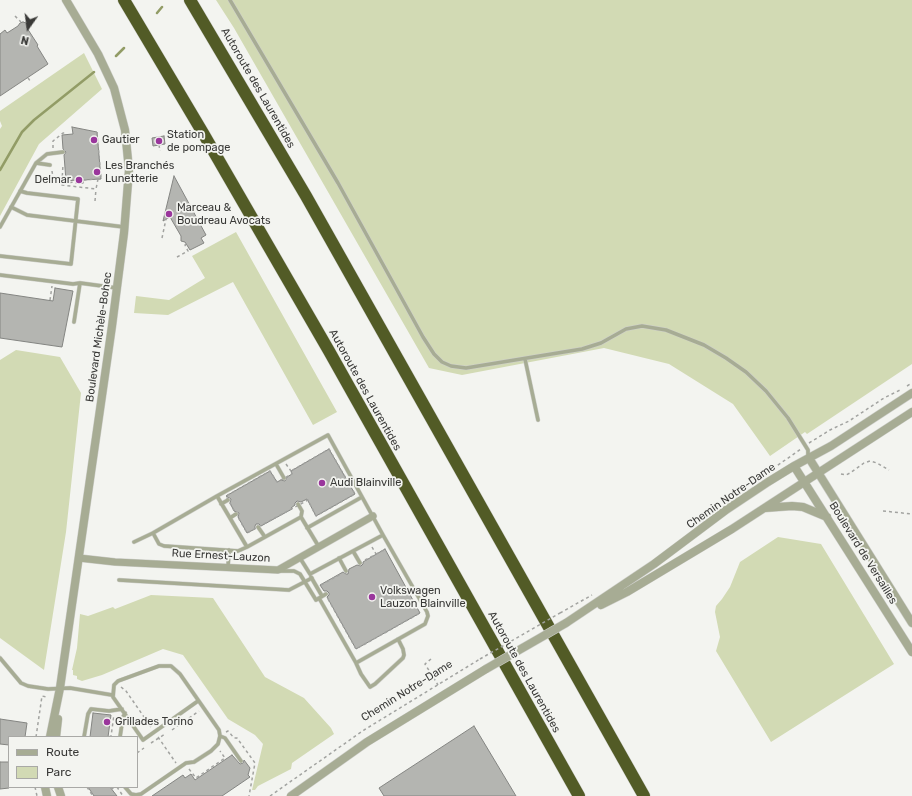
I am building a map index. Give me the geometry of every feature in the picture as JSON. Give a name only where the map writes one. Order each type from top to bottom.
[{"type":"highway","name":"Autoroute des Laurentides","points":[[124,0],[326,345],[579,796]]},
{"type":"highway","name":"Autoroute des Laurentides","points":[[190,0],[284,159],[644,796]]},
{"type":"street","name":"Boulevard Michèle-Bohec","points":[[50,736],[60,688],[79,558],[117,288],[128,194],[128,161],[125,130],[120,106],[103,62],[66,0]]},
{"type":"street","name":"Chemin Notre-Dame","points":[[291,796],[366,742],[566,622],[654,564],[732,506],[794,466],[831,446],[912,393]]},
{"type":"street","name":"Chemin Notre-Dame","points":[[566,622],[627,592],[764,508],[912,412]]},
{"type":"street","name":"Boulevard de Versailles","points":[[809,458],[912,623]]},
{"type":"street","name":"Boulevard de Versailles","points":[[794,466],[912,652]]},
{"type":"street","points":[[764,508],[792,506],[803,507],[828,518]]},
{"type":"street","name":"Rue Ernest-Lauzon","points":[[79,558],[115,562],[273,570],[281,569],[374,516]]},
{"type":"street","name":"Boulevard Michèle-Bohec","points":[[56,736],[60,688]]},
{"type":"lane","points":[[230,0],[338,182],[423,337],[438,358],[451,366],[466,368],[525,359],[592,346],[620,331],[634,327],[652,327],[677,333],[704,345],[726,358],[757,382],[788,418],[808,450],[809,458]]},
{"type":"lane","points":[[0,227],[36,163],[47,154],[63,152]]},
{"type":"lane","points":[[36,163],[50,165]]},
{"type":"lane","points":[[0,256],[70,264],[78,199],[27,193],[20,190]]},
{"type":"lane","points":[[11,207],[27,215],[125,227]]},
{"type":"lane","points":[[0,275],[117,288]]},
{"type":"lane","points":[[74,322],[80,283]]},
{"type":"lane","points":[[525,359],[538,420]]},
{"type":"lane","points":[[134,542],[328,435],[428,616],[422,626],[356,662]]},
{"type":"lane","points":[[276,464],[284,478]]},
{"type":"lane","points":[[217,496],[247,548]]},
{"type":"lane","points":[[307,528],[362,497]]},
{"type":"lane","points":[[221,504],[228,500]]},
{"type":"lane","points":[[298,504],[302,511],[301,517],[319,547]]},
{"type":"lane","points":[[230,518],[236,514]]},
{"type":"lane","points":[[153,532],[161,546],[238,551],[247,548],[301,517]]},
{"type":"lane","points":[[258,527],[265,537]]},
{"type":"lane","points":[[119,580],[289,590],[339,558],[383,535]]},
{"type":"lane","points":[[228,567],[229,550]]},
{"type":"lane","points":[[353,551],[360,563]]},
{"type":"lane","points":[[300,558],[311,576],[361,674],[370,688],[403,658],[403,649],[398,640]]},
{"type":"lane","points":[[339,558],[346,571]]},
{"type":"lane","points":[[273,570],[297,572],[321,597]]},
{"type":"lane","points":[[0,658],[21,683],[28,686],[40,689],[70,688],[112,695],[143,740],[198,701]]},
{"type":"lane","points":[[112,695],[114,685],[118,681],[159,666],[171,666],[177,671],[219,730],[220,736],[218,744],[211,751],[194,762],[186,763],[141,794],[134,795],[126,788]]},
{"type":"lane","points":[[84,736],[88,714],[91,709],[109,711],[122,709]]},
{"type":"lane","points":[[120,736],[122,717],[125,713]]},
{"type":"lane","points":[[220,736],[224,738],[241,761]]},
{"type":"path","points":[[15,16],[22,22]]},
{"type":"path","points":[[28,78],[31,82]]},
{"type":"path","points":[[62,183],[83,183],[83,180],[102,179],[98,132]]},
{"type":"path","points":[[53,141],[63,133],[65,134]]},
{"type":"path","points":[[159,145],[160,151]]},
{"type":"path","points":[[62,183],[63,164]]},
{"type":"path","points":[[50,165],[54,178],[62,179]]},
{"type":"path","points":[[95,201],[98,179]]},
{"type":"path","points":[[62,183],[62,185],[96,189]]},
{"type":"path","points":[[162,238],[166,219]]},
{"type":"path","points":[[177,257],[188,251],[185,245],[186,244]]},
{"type":"path","points":[[50,300],[52,285]]},
{"type":"path","points":[[810,442],[912,383]]},
{"type":"path","points":[[292,474],[290,470],[329,449],[355,494],[316,516],[308,500]]},
{"type":"path","points":[[840,474],[846,475],[864,463],[870,461],[878,463],[889,470]]},
{"type":"path","points":[[236,514],[226,496],[270,471],[277,482]]},
{"type":"path","points":[[883,511],[912,514]]},
{"type":"path","points":[[369,542],[376,554]]},
{"type":"path","points":[[360,563],[384,550]]},
{"type":"path","points":[[346,571],[320,585],[321,597],[356,649],[420,613],[417,607]]},
{"type":"path","name":"Chemin Notre-Dame","points":[[270,796],[360,733],[480,659],[560,613]]},
{"type":"path","points":[[431,658],[425,664],[438,685]]},
{"type":"path","points":[[121,687],[126,691],[152,728]]},
{"type":"path","points":[[36,736],[42,696],[47,697]]},
{"type":"path","points":[[189,718],[200,710]]},
{"type":"path","points":[[112,713],[114,715],[112,736]]},
{"type":"path","points":[[172,730],[183,722]]},
{"type":"path","points":[[151,743],[165,734]]},
{"type":"path","points":[[157,735],[177,764]]},
{"type":"path","points":[[234,738],[237,738],[255,763],[249,796]]},
{"type":"path","points":[[138,752],[144,748]]},
{"type":"path","points":[[189,768],[196,778],[225,758],[223,755]]},
{"type":"path","points":[[117,788],[123,796]]},
{"type":"green space","points":[[216,0],[912,0],[912,364],[807,434],[805,432],[770,456],[733,404],[669,364],[604,348],[462,375],[429,368],[234,28]]},
{"type":"green space","points":[[84,53],[102,89],[39,144],[0,216],[0,129],[2,126],[0,121],[0,111]]},
{"type":"green space","points":[[236,232],[337,412],[313,425],[233,282],[168,315],[134,313],[136,296],[169,300],[205,278],[192,256]]},
{"type":"green space","points":[[16,350],[60,357],[81,393],[66,532],[44,670],[0,638],[0,360]]},
{"type":"green space","points":[[778,537],[821,544],[894,664],[771,742],[716,651],[720,637],[715,612],[716,606],[730,587],[740,562]]},
{"type":"green space","points":[[151,595],[213,598],[265,677],[304,698],[331,728],[334,734],[292,763],[291,769],[258,786],[255,790],[252,790],[263,744],[255,735],[228,719],[183,655],[163,649],[102,675],[82,681],[77,679],[77,676],[73,675],[72,670],[77,648],[80,614],[88,616],[113,607],[115,609]]},
{"type":"building","points":[[23,22],[26,23],[27,28],[48,64],[0,96],[0,34],[5,30],[7,33]]},
{"type":"building","points":[[72,127],[97,132],[101,179],[83,180],[83,183],[76,183],[76,180],[66,181],[64,155],[66,152],[63,149],[62,135],[73,134]]},
{"type":"building","name":"Station de pompage","points":[[164,136],[165,144],[153,146],[152,138]]},
{"type":"building","points":[[174,176],[206,235],[201,238],[204,243],[190,250],[185,242],[181,241],[181,236],[170,217],[163,221]]},
{"type":"building","points":[[55,288],[73,291],[62,347],[0,338],[0,293],[53,301]]},
{"type":"building","points":[[329,449],[355,494],[316,516],[307,499],[301,502],[297,501],[291,508],[292,509],[261,526],[256,524],[255,529],[247,533],[238,517],[239,513],[234,511],[230,503],[231,499],[226,496],[270,471],[277,482],[281,480],[285,481],[287,477],[292,474],[291,471]]},
{"type":"building","points":[[385,549],[420,613],[356,649],[327,597],[329,593],[324,591],[320,585],[343,572],[348,574],[349,569],[357,565],[361,566],[363,562]]},
{"type":"building","points":[[93,713],[111,715],[108,736],[90,736]]},
{"type":"building","points":[[0,719],[27,723],[25,736],[8,736],[8,745],[0,744]]},
{"type":"building","points":[[474,726],[516,796],[384,796],[379,788]]},
{"type":"building","points":[[232,755],[240,764],[243,763],[244,760],[250,768],[248,775],[250,777],[222,796],[152,796],[183,775],[185,778],[191,774],[195,780]]},
{"type":"building","points":[[0,762],[8,762],[9,788],[0,789]]},
{"type":"building","points":[[89,788],[111,788],[117,796],[94,796]]},
{"type":"waterway","points":[[157,13],[162,7]]},
{"type":"waterway","points":[[116,56],[124,48]]},
{"type":"waterway","points":[[0,170],[22,132],[34,120],[94,72]]},
{"type":"place","name":"Gautier","points":[[94,140]]},
{"type":"place","name":"Station de pompage","points":[[159,141]]},
{"type":"place","name":"Les Branchés Lunetterie","points":[[97,172]]},
{"type":"place","name":"Delmar","points":[[79,180]]},
{"type":"place","name":"Marceau & Boudreau Avocats","points":[[169,214]]},
{"type":"place","name":"Audi Blainville","points":[[322,483]]},
{"type":"place","name":"Volkswagen Lauzon Blainville","points":[[372,597]]},
{"type":"place","name":"Grillades Torino","points":[[107,722]]}]
